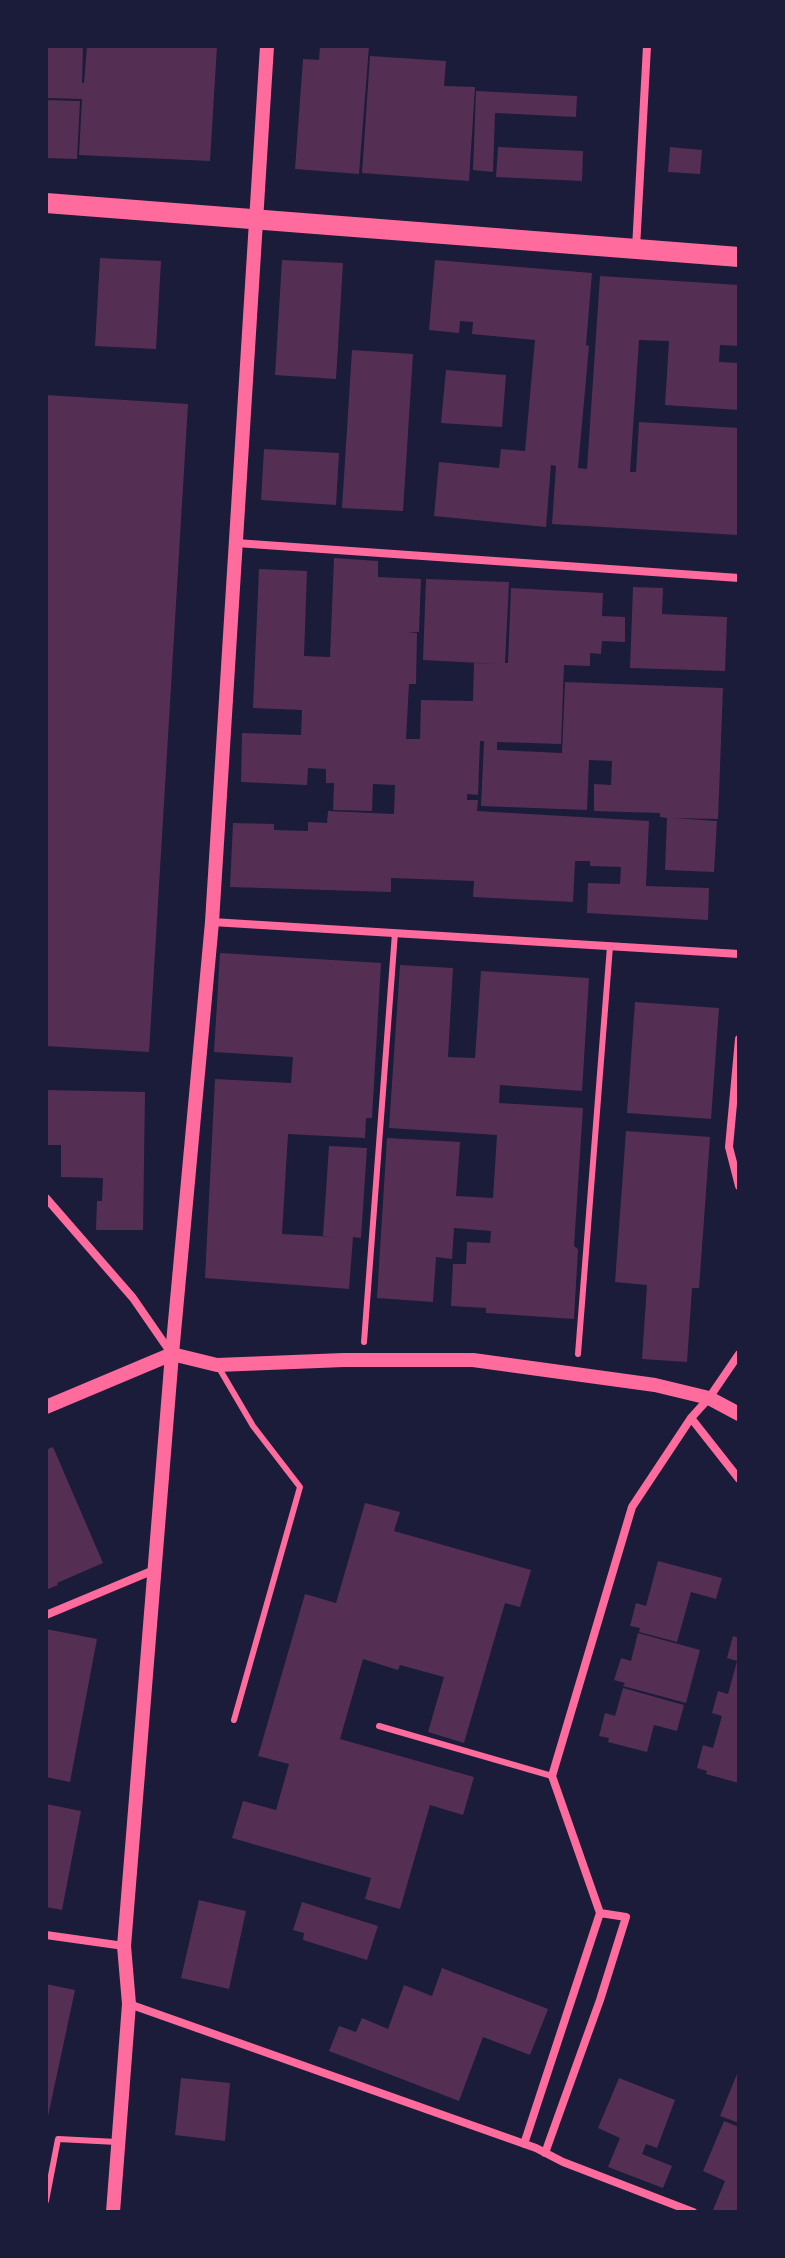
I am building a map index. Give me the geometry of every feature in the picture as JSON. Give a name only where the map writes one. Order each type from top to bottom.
[{"type":"main road","points":[[46,203],[739,257]]},
{"type":"street","points":[[113,2212],[129,2004],[124,1946],[172,1354],[212,922],[267,46]]},
{"type":"street","points":[[636,249],[647,46]]},
{"type":"street","points":[[236,543],[739,578]]},
{"type":"street","points":[[212,922],[739,954]]},
{"type":"street","points":[[739,1039],[729,1147],[739,1186]]},
{"type":"street","points":[[46,1198],[133,1298],[172,1354]]},
{"type":"street","points":[[46,1407],[172,1354],[217,1365],[344,1360],[473,1360],[655,1385],[709,1398],[739,1414]]},
{"type":"street","points":[[524,2144],[600,1913],[552,1776],[632,1507],[691,1418],[739,1354]]},
{"type":"street","points":[[691,1418],[739,1479]]},
{"type":"street","points":[[46,1615],[154,1570]]},
{"type":"street","points":[[545,2153],[626,1917],[600,1913]]},
{"type":"street","points":[[46,1935],[124,1946]]},
{"type":"street","points":[[129,2004],[524,2144],[693,2212]]},
{"type":"lane","points":[[364,1342],[395,933]]},
{"type":"lane","points":[[578,1354],[610,946]]},
{"type":"lane","points":[[217,1365],[253,1426],[300,1487],[234,1720]]},
{"type":"lane","points":[[379,1726],[552,1776]]},
{"type":"lane","points":[[46,2201],[58,2139],[117,2142]]},
{"type":"building","points":[[46,46],[83,46],[84,83],[87,46],[217,46],[210,161],[79,155],[82,99],[46,98]]},
{"type":"building","points":[[320,46],[369,46],[359,174],[295,169],[303,59],[319,60]]},
{"type":"building","points":[[370,56],[446,61],[444,86],[475,87],[469,181],[362,173]]},
{"type":"building","points":[[476,91],[577,96],[576,117],[495,113],[493,172],[473,170]]},
{"type":"building","points":[[46,100],[80,101],[77,159],[46,158]]},
{"type":"building","points":[[498,147],[583,151],[582,181],[496,177]]},
{"type":"building","points":[[670,147],[702,150],[700,174],[668,172]]},
{"type":"building","points":[[100,258],[161,261],[156,349],[95,346]]},
{"type":"building","points":[[282,260],[343,263],[336,379],[275,375]]},
{"type":"building","points":[[435,260],[592,273],[578,468],[587,469],[600,276],[739,285],[739,346],[720,345],[719,362],[739,363],[739,410],[665,405],[669,341],[639,340],[630,472],[636,472],[639,422],[739,428],[738,535],[552,524],[556,466],[551,465],[546,527],[434,516],[439,462],[499,468],[501,449],[525,451],[535,340],[472,334],[473,322],[460,321],[459,333],[429,330]]},
{"type":"building","points":[[352,350],[413,354],[403,511],[342,508]]},
{"type":"building","points":[[446,370],[506,375],[502,427],[441,423]]},
{"type":"building","points":[[46,395],[188,404],[149,1052],[46,1046]]},
{"type":"building","points":[[264,449],[339,453],[336,505],[261,500]]},
{"type":"building","points":[[334,558],[378,561],[378,577],[421,579],[419,632],[407,632],[417,633],[416,684],[409,684],[406,739],[420,739],[421,700],[473,701],[474,663],[500,664],[423,660],[426,579],[509,582],[505,663],[508,663],[511,588],[603,593],[602,616],[625,617],[625,642],[602,641],[601,654],[590,653],[590,666],[564,665],[561,744],[497,742],[497,750],[562,753],[565,682],[723,688],[718,819],[673,818],[717,821],[714,872],[665,870],[667,818],[660,817],[660,813],[594,811],[594,784],[611,785],[612,761],[589,760],[587,810],[481,806],[484,741],[480,741],[478,795],[467,794],[467,800],[478,800],[477,811],[649,821],[646,886],[709,888],[708,920],[587,913],[588,883],[620,884],[621,867],[590,866],[590,861],[575,861],[573,902],[473,897],[474,881],[391,878],[391,892],[230,887],[233,823],[274,824],[274,830],[308,831],[308,822],[327,823],[328,811],[394,814],[395,785],[373,784],[372,811],[333,810],[334,783],[326,783],[326,769],[308,768],[307,785],[241,782],[242,733],[301,735],[302,710],[253,708],[259,569],[307,571],[304,656],[330,657]]},
{"type":"building","points":[[633,587],[663,588],[662,614],[727,617],[725,671],[630,668]]},
{"type":"building","points":[[220,953],[381,963],[372,1118],[366,1118],[365,1138],[288,1134],[282,1234],[335,1237],[323,1236],[329,1146],[367,1148],[361,1238],[353,1237],[349,1289],[205,1278],[215,1079],[291,1083],[293,1057],[214,1052]]},
{"type":"building","points":[[400,965],[453,968],[448,1057],[475,1058],[481,971],[589,978],[582,1091],[500,1085],[499,1103],[583,1108],[574,1246],[578,1249],[574,1319],[486,1313],[486,1308],[451,1306],[453,1264],[466,1264],[467,1242],[490,1243],[491,1231],[454,1228],[452,1259],[436,1257],[433,1302],[377,1298],[387,1138],[460,1142],[456,1196],[493,1198],[497,1135],[389,1128]]},
{"type":"building","points":[[635,1002],[719,1008],[711,1119],[627,1113]]},
{"type":"building","points":[[46,1090],[145,1092],[143,1230],[96,1230],[97,1201],[102,1201],[103,1178],[61,1177],[61,1145],[46,1145]]},
{"type":"building","points":[[626,1131],[710,1137],[699,1288],[692,1288],[687,1362],[642,1359],[647,1285],[615,1282]]},
{"type":"building","points":[[53,1447],[103,1563],[46,1590],[46,1450]]},
{"type":"building","points":[[365,1503],[400,1512],[394,1531],[531,1570],[520,1607],[505,1603],[464,1743],[428,1732],[444,1677],[400,1665],[398,1670],[363,1659],[340,1739],[474,1777],[463,1815],[430,1805],[400,1909],[365,1899],[371,1878],[232,1838],[243,1801],[276,1810],[289,1764],[258,1756],[305,1594],[336,1603]]},
{"type":"building","points":[[658,1561],[722,1578],[716,1599],[691,1592],[677,1642],[639,1632],[640,1628],[630,1626],[636,1603],[646,1606]]},
{"type":"building","points":[[46,1629],[97,1639],[70,1782],[46,1777]]},
{"type":"building","points":[[638,1633],[700,1650],[686,1703],[623,1686],[625,1683],[614,1680],[621,1658],[631,1661]]},
{"type":"building","points":[[733,1636],[739,1638],[739,1783],[706,1774],[707,1771],[697,1768],[703,1745],[713,1748],[722,1716],[712,1713],[718,1691],[728,1694],[737,1661],[727,1658]]},
{"type":"building","points":[[623,1688],[684,1705],[677,1731],[654,1725],[647,1752],[608,1742],[609,1738],[599,1736],[605,1713],[615,1716]]},
{"type":"building","points":[[46,1804],[81,1811],[62,1910],[46,1907]]},
{"type":"building","points":[[199,1900],[246,1911],[229,1989],[181,1978]]},
{"type":"building","points":[[302,1902],[378,1926],[367,1960],[303,1940],[304,1933],[293,1930]]},
{"type":"building","points":[[442,1968],[548,2009],[530,2055],[483,2037],[459,2101],[329,2051],[339,2026],[356,2032],[362,2018],[388,2029],[404,1985],[432,1996]]},
{"type":"building","points":[[46,1984],[75,1990],[47,2121],[46,2120]]},
{"type":"building","points":[[739,2069],[739,2123],[720,2116]]},
{"type":"building","points":[[181,2078],[230,2083],[225,2141],[175,2135]]},
{"type":"building","points":[[619,2078],[675,2100],[657,2148],[646,2144],[642,2154],[672,2166],[663,2188],[608,2167],[620,2138],[598,2128]]},
{"type":"building","points":[[724,2121],[739,2127],[739,2212],[713,2210],[725,2181],[703,2171]]}]
